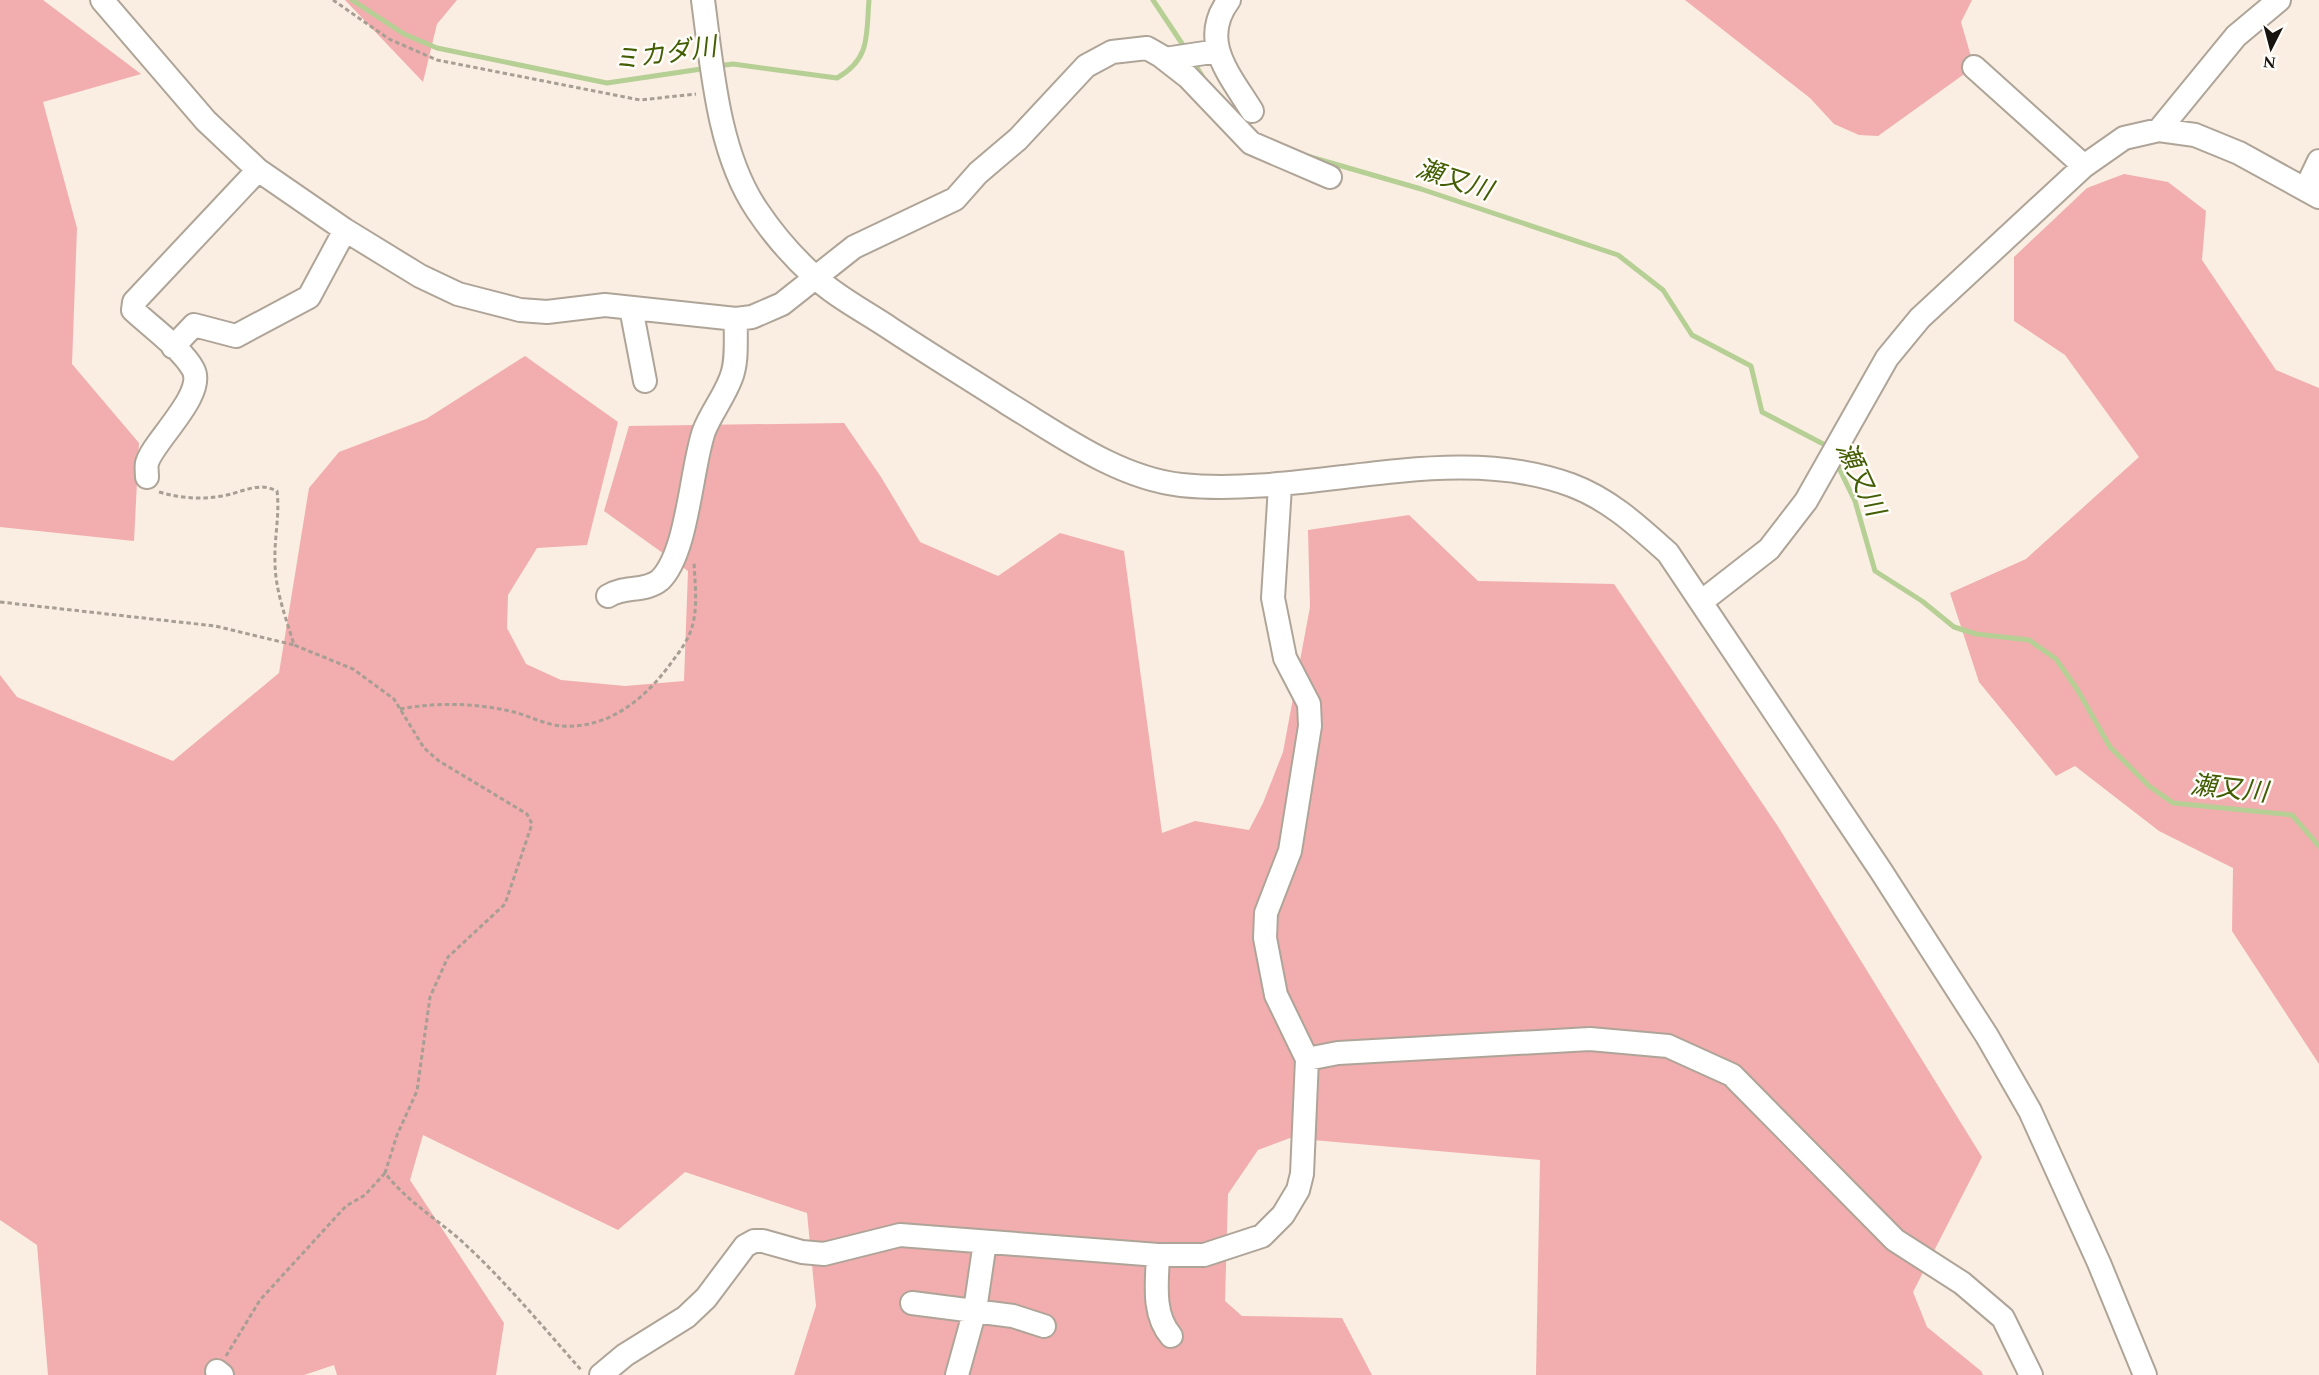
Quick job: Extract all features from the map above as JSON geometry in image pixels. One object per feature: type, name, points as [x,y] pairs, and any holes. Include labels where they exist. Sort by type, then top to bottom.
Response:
[{"type":"street","points":[[102,0],[206,121],[258,170],[345,230],[420,276],[458,294],[505,308],[547,312],[605,305],[736,319],[752,317],[782,304],[854,247],[955,199],[978,173],[1018,139],[1086,66],[1112,52],[1147,48],[1188,77],[1251,143],[1330,177]]},
{"type":"street","points":[[703,0],[716,91],[737,169],[755,208],[780,241],[816,278],[1063,437],[1118,467],[1178,484],[1229,488],[1280,486],[1425,470],[1484,467],[1550,478],[1574,486],[1626,515],[1668,553],[1881,871],[1987,1036],[2030,1111],[2145,1375]]},
{"type":"street","points":[[1229,0],[1215,26],[1218,51],[1223,64],[1252,111]]},
{"type":"street","points":[[2159,130],[2236,36],[2258,15],[2279,0]]},
{"type":"street","points":[[1165,59],[1218,51]]},
{"type":"street","points":[[1974,67],[2084,166]]},
{"type":"street","points":[[1701,602],[1769,549],[1806,501],[1887,358],[1920,318],[2084,166],[2124,138],[2159,130],[2195,135],[2239,153],[2312,193],[2319,161]]},
{"type":"street","points":[[147,477],[147,463],[177,420],[195,383],[194,370],[133,310],[134,302],[258,170]]},
{"type":"street","points":[[173,347],[194,325],[236,336],[309,297],[345,230]]},
{"type":"street","points":[[631,308],[645,381]]},
{"type":"street","points":[[608,596],[618,590],[659,581],[670,562],[689,500],[704,432],[731,379],[736,319]]},
{"type":"street","points":[[601,1375],[625,1354],[686,1317],[706,1298],[745,1246],[754,1241],[824,1254],[900,1235],[1158,1255],[1204,1255],[1222,1252],[1262,1236],[1274,1227],[1298,1190],[1302,1174],[1307,1059],[1276,995],[1265,938],[1266,913],[1290,851],[1310,726],[1308,704],[1285,658],[1274,598],[1280,486]]},
{"type":"street","points":[[1307,1059],[1338,1053],[1590,1039],[1668,1046],[1732,1075],[1894,1240],[1962,1283],[2003,1318],[2031,1375]]},
{"type":"street","points":[[957,1375],[975,1310],[985,1242]]},
{"type":"street","points":[[1158,1255],[1158,1313],[1163,1327],[1171,1336]]},
{"type":"street","points":[[912,1303],[1013,1316],[1044,1326]]},
{"type":"path","points":[[333,0],[389,39],[437,60],[640,100],[716,91]]},
{"type":"path","points":[[147,477],[158,491],[176,497],[219,497],[257,486],[268,487],[277,492],[279,511],[275,562],[279,596],[294,645]]},
{"type":"path","points":[[400,710],[429,704],[464,705],[511,712],[560,726],[578,726],[587,725],[631,706],[658,682],[692,628],[696,598],[694,555]]},
{"type":"path","points":[[0,602],[214,626],[294,645],[353,669],[394,699],[424,748],[526,814],[532,824],[506,904],[448,957],[430,997],[417,1091],[397,1135],[385,1173],[365,1195],[346,1206],[260,1300],[220,1373]]},
{"type":"path","points":[[385,1173],[403,1195],[457,1238],[491,1271],[585,1375]]},
{"type":"shaded area","points":[[0,0],[43,0],[141,74],[43,102],[77,228],[72,364],[139,443],[134,541],[0,527]]},
{"type":"shaded area","points":[[345,0],[457,0],[437,24],[423,82]]},
{"type":"shaded area","points":[[1685,0],[1972,0],[1961,22],[1974,67],[1878,136],[1859,135],[1834,124],[1810,98]]},
{"type":"shaded area","points":[[2124,174],[2168,182],[2206,211],[2202,260],[2276,370],[2319,388],[2319,1064],[2232,931],[2233,868],[2159,831],[2075,766],[2056,776],[1979,682],[1950,593],[2026,559],[2139,457],[2065,355],[2014,321],[2014,257],[2087,188]]},
{"type":"shaded area","points":[[525,356],[618,422],[587,545],[537,548],[508,595],[507,628],[526,664],[561,680],[625,686],[684,681],[688,571],[604,511],[629,426],[844,423],[881,477],[920,542],[998,576],[1060,533],[1124,551],[1162,833],[1195,821],[1249,830],[1263,803],[1283,752],[1310,607],[1308,530],[1409,515],[1478,581],[1614,584],[1777,825],[1982,1157],[1913,1292],[1927,1327],[1983,1375],[1536,1375],[1540,1160],[1290,1138],[1258,1150],[1228,1194],[1225,1301],[1242,1316],[1342,1318],[1372,1375],[794,1375],[816,1306],[807,1213],[685,1172],[618,1230],[423,1135],[410,1180],[504,1323],[496,1375],[337,1375],[334,1365],[304,1375],[48,1375],[37,1245],[0,1220],[0,675],[17,697],[173,761],[279,673],[309,488],[339,452],[426,419]]},
{"type":"waterway","name":"ミカダ川","points":[[352,0],[404,34],[437,48],[607,83],[708,68]]},
{"type":"waterway","name":"ミカダ川","points":[[717,66],[733,64],[837,78],[856,63],[865,45],[869,0]]},
{"type":"waterway","name":"瀬又川","points":[[1153,0],[1187,51]]},
{"type":"waterway","name":"瀬又川","points":[[1193,61],[1204,79]]},
{"type":"waterway","name":"瀬又川","points":[[1307,156],[1421,189],[1618,255],[1663,290],[1692,335],[1751,366],[1762,412],[1829,447]]},
{"type":"waterway","name":"瀬又川","points":[[1835,460],[1855,501],[1875,571],[1922,601],[1954,627],[1976,634],[2029,640],[2056,659],[2077,689],[2110,747],[2149,786],[2173,803],[2292,815],[2319,846]]}]
